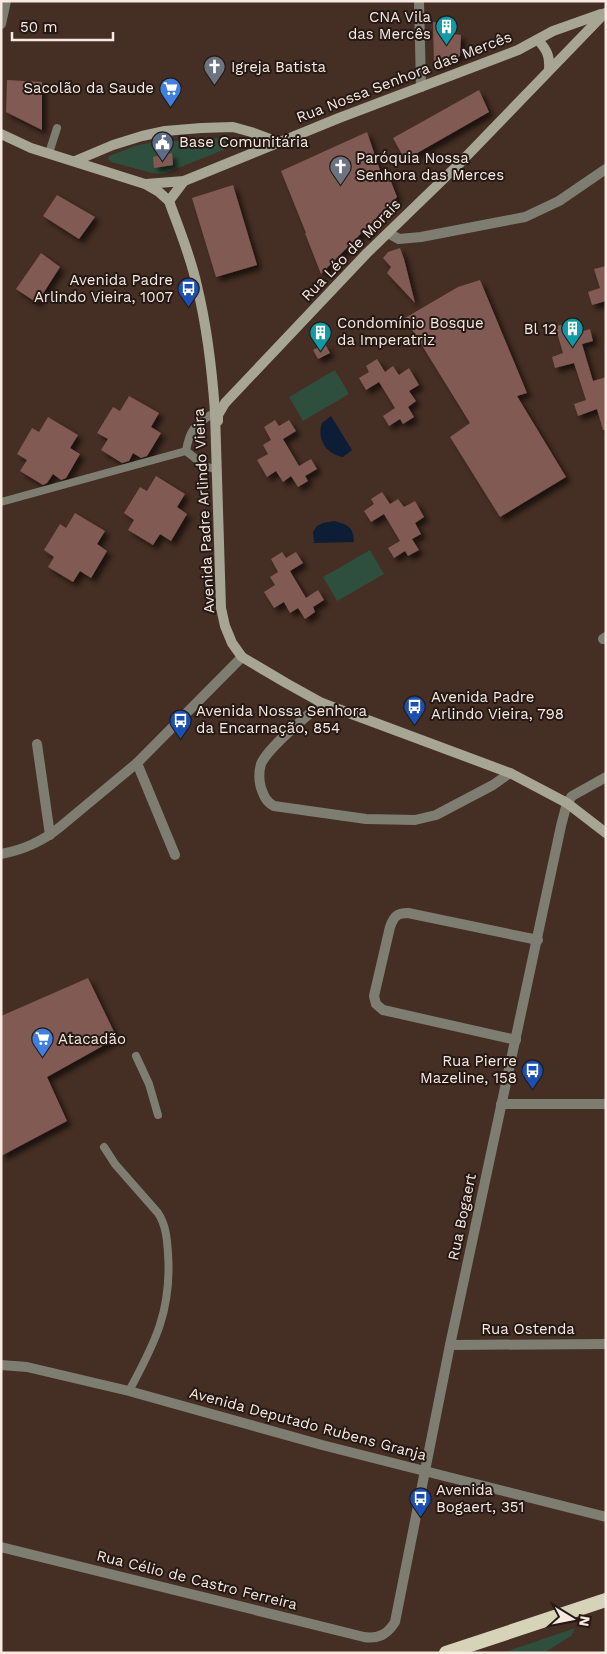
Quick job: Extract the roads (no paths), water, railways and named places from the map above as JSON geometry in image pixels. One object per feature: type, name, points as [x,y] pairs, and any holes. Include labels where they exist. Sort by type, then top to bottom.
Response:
[{"type":"highway","points":[[446,1653],[606,1600]]},
{"type":"main road","name":"Rua Nossa Senhora das Mercês","points":[[145,184],[184,181],[278,142],[518,50],[553,31],[605,13]]},
{"type":"main road","name":"Rua Léo de Morais","points":[[216,434],[218,415],[225,403],[388,233],[605,13]]},
{"type":"main road","points":[[538,40],[550,58],[549,70]]},
{"type":"main road","points":[[75,162],[112,144],[165,131],[233,128],[251,132],[278,142]]},
{"type":"main road","points":[[1,134],[31,148],[145,184],[159,192],[169,201],[184,181]]},
{"type":"main road","name":"Avenida Padre Arlindo Vieira","points":[[169,201],[197,284],[207,334],[215,412],[221,608],[225,626],[232,643],[242,657],[322,703],[510,772],[567,803],[606,833]]},
{"type":"main road","points":[[213,380],[218,395],[225,403]]},
{"type":"street","points":[[1,24],[6,1]]},
{"type":"street","points":[[419,1],[421,87]]},
{"type":"street","points":[[388,233],[399,239],[456,231],[525,217],[559,201],[606,169]]},
{"type":"street","points":[[1,854],[27,847],[50,835],[137,763],[242,657]]},
{"type":"street","points":[[322,703],[268,752],[261,765],[259,782],[264,797],[274,806],[366,819],[415,820],[436,815],[493,785],[510,772]]},
{"type":"street","points":[[37,744],[50,835]]},
{"type":"street","points":[[137,763],[175,855]]},
{"type":"street","points":[[567,803],[572,796],[606,777]]},
{"type":"street","name":"Rua Bogaert","points":[[385,1634],[395,1622],[450,1345],[567,803]]},
{"type":"street","points":[[516,1040],[383,1010],[376,1004],[374,996],[390,926],[393,918],[400,913],[408,913],[538,940]]},
{"type":"street","points":[[501,1104],[606,1104]]},
{"type":"street","name":"Rua Ostenda","points":[[450,1345],[606,1344]]},
{"type":"street","name":"Avenida Deputado Rubens Granja","points":[[1,1365],[27,1366],[129,1391],[322,1445],[606,1518]]},
{"type":"street","name":"Rua Célio de Castro Ferreira","points":[[1,1547],[364,1637],[372,1638],[385,1634]]},
{"type":"lane","points":[[49,153],[57,128]]},
{"type":"lane","points":[[186,450],[189,435],[194,428],[215,412]]},
{"type":"lane","points":[[186,450],[205,466],[217,470]]},
{"type":"lane","points":[[1,502],[186,450]]},
{"type":"lane","points":[[136,1056],[149,1084],[158,1115]]},
{"type":"lane","points":[[104,1147],[115,1164],[158,1213],[167,1236],[169,1287],[165,1311],[155,1341],[129,1391]]},
{"type":"water","points":[[331,416],[352,450],[343,457],[337,456],[328,450],[322,440],[322,423]]},
{"type":"water","points":[[334,521],[349,527],[353,533],[354,542],[314,543],[313,532],[317,526]]},
{"type":"place","name":"CNA Vila das Mercês","points":[[447,45]]},
{"type":"place","name":"Igreja Batista","points":[[215,86]]},
{"type":"place","name":"Sacolão da Saude","points":[[170,107]]},
{"type":"place","name":"Base Comunitária","points":[[163,161]]},
{"type":"place","name":"Paróquia Nossa Senhora das Merces","points":[[340,186]]},
{"type":"place","name":"Avenida Padre Arlindo Vieira, 1007","points":[[189,308]]},
{"type":"place","name":"Bl 12","points":[[573,348]]},
{"type":"place","name":"Condomínio Bosque da Imperatriz","points":[[321,351]]},
{"type":"place","name":"Avenida Padre Arlindo Vieira, 798","points":[[415,725]]},
{"type":"place","name":"Avenida Nossa Senhora da Encarnação, 854","points":[[180,739]]},
{"type":"place","name":"Atacadão","points":[[42,1058]]},
{"type":"place","name":"Rua Pierre Mazeline, 158","points":[[533,1089]]},
{"type":"place","name":"Avenida Bogaert, 351","points":[[420,1518]]}]
